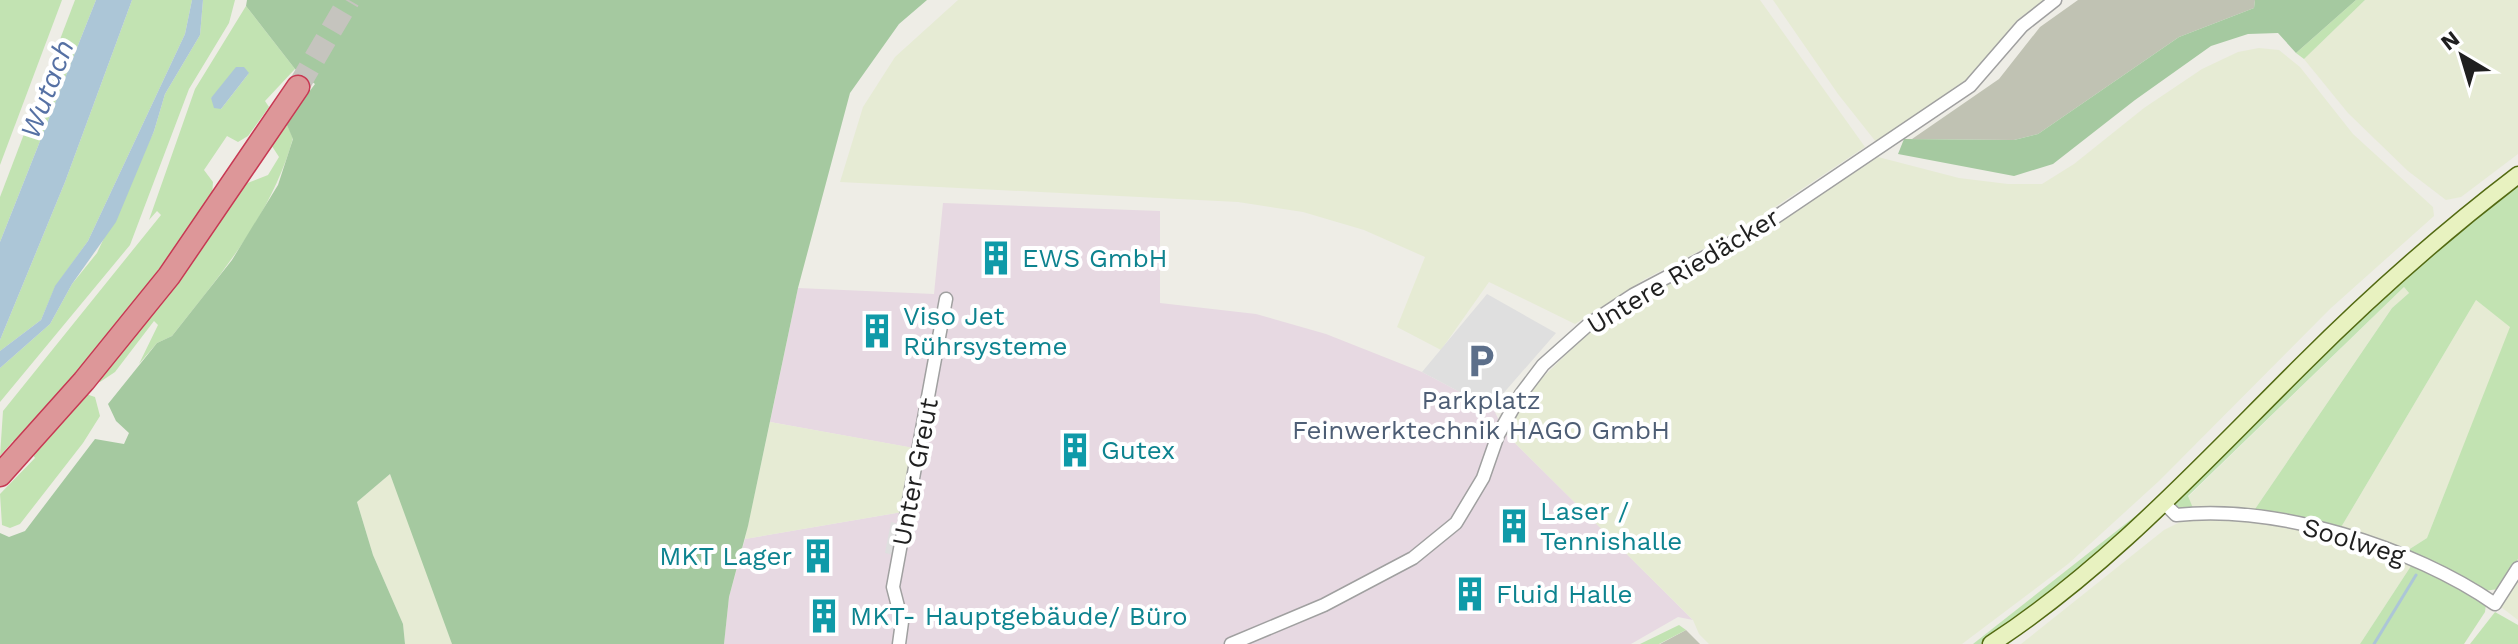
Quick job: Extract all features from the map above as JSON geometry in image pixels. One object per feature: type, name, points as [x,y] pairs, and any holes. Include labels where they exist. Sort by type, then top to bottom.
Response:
[{"type":"highway","points":[[0,475],[169,276],[298,87]]},
{"type":"main road","points":[[1991,644],[2101,560],[2164,503],[2368,301],[2518,175]]},
{"type":"street","name":"Untere Riedäcker","points":[[1231,644],[1324,605],[1413,558],[1456,523],[1483,478],[1498,435],[1521,394],[1543,365],[1578,334],[1633,295],[1758,229],[1970,86],[2022,26],[2055,0]]},
{"type":"street","name":"Unter Greut","points":[[899,644],[902,622],[893,587],[946,299]]},
{"type":"street","name":"Soolweg","points":[[2164,503],[2176,515],[2234,513],[2315,527],[2435,567],[2495,604],[2518,568]]},
{"type":"shaded area","points":[[958,0],[1760,0],[1865,147],[1742,229],[1645,279],[1575,324],[1489,282],[1441,350],[1397,327],[1425,257],[1364,230],[1303,212],[1238,202],[840,182],[863,107],[895,57]]},
{"type":"shaded area","points":[[1773,0],[2045,0],[2018,19],[1968,80],[1876,142],[1838,94]]},
{"type":"shaded area","points":[[2078,0],[2255,0],[2254,8],[2179,37],[2038,134],[2014,140],[1912,139],[1999,79],[2040,27]]},
{"type":"shaded area","points":[[2365,0],[2518,0],[2518,154],[2461,197],[2446,200],[2408,171],[2348,113],[2304,59]]},
{"type":"shaded area","points":[[2259,48],[2279,50],[2300,67],[2353,134],[2433,207],[2434,216],[2331,308],[2159,481],[2068,564],[1962,644],[1709,644],[1699,634],[1693,620],[1505,433],[1532,388],[1593,328],[1677,277],[1722,256],[1878,157],[1959,178],[2008,184],[2042,184],[2074,164],[2144,108],[2202,69],[2238,52]]},
{"type":"shaded area","points":[[943,203],[1160,211],[1160,303],[1256,314],[1326,334],[1422,372],[1494,410],[1505,433],[1693,620],[1678,617],[1631,644],[724,644],[729,597],[745,539],[902,512],[913,448],[770,422],[798,288],[934,294]]},
{"type":"shaded area","points":[[2404,287],[2409,293],[2392,308],[2253,512],[2193,508],[2188,497]]},
{"type":"shaded area","name":"Parkplatz Feinwerktechnik HAGO GmbH","points":[[1487,294],[1556,333],[1494,404],[1494,410],[1422,372]]},
{"type":"shaded area","points":[[2476,300],[2511,327],[2427,538],[2405,552],[2340,529]]},
{"type":"shaded area","points":[[770,422],[914,448],[902,512],[745,539]]},
{"type":"shaded area","points":[[390,474],[452,644],[405,644],[403,624],[373,555],[357,502]]},
{"type":"shaded area","points":[[2188,518],[2240,519],[2309,530],[2411,566],[2360,644],[2021,644],[2164,530]]},
{"type":"shaded area","points":[[891,522],[900,524],[894,555],[885,553]]},
{"type":"shaded area","points":[[2518,575],[2518,620],[2501,607]]},
{"type":"shaded area","points":[[1686,630],[1700,644],[1660,644]]},
{"type":"green space","points":[[0,0],[62,0],[0,165]]},
{"type":"green space","points":[[75,0],[96,0],[0,242],[0,197]]},
{"type":"green space","points":[[132,0],[192,0],[185,34],[88,241],[55,287],[41,320],[0,351],[0,340],[65,182]]},
{"type":"green space","points":[[203,0],[235,0],[229,23],[189,89],[130,245],[0,402],[0,368],[50,324],[72,284],[97,253],[154,131],[165,94],[200,35]]},
{"type":"green space","points":[[247,0],[927,0],[899,24],[850,93],[798,288],[748,526],[729,597],[724,644],[452,644],[390,474],[357,502],[373,555],[403,624],[405,644],[0,644],[0,533],[9,537],[25,531],[95,439],[124,444],[129,433],[116,421],[108,404],[157,343],[172,336],[232,260],[278,185],[293,139],[286,123],[315,84],[295,69],[246,6]]},
{"type":"green space","points":[[2255,0],[2356,0],[2296,53],[2278,33],[2248,34],[2211,46],[2053,164],[2014,176],[1898,154],[1904,139],[2014,140],[2038,134],[2179,37],[2254,8]]},
{"type":"green space","points":[[2356,0],[2365,0],[2304,59],[2296,53]]},
{"type":"green space","points":[[246,6],[295,69],[265,101],[269,107],[248,136],[238,142],[227,136],[204,170],[213,182],[212,196],[93,353],[16,443],[13,441],[0,456],[3,411],[161,215],[157,211],[149,220],[195,89]],"holes":[[[249,73],[221,109],[211,98]]]},
{"type":"green space","points":[[286,123],[293,138],[284,166],[258,218],[226,267],[172,336],[157,343],[139,364],[158,325],[154,321],[115,372],[100,382],[96,379],[237,187],[268,175],[279,157],[270,143]]},
{"type":"green space","points":[[2518,183],[2518,559],[2499,589],[2483,591],[2448,569],[2405,552],[2427,538],[2510,327],[2476,300],[2340,529],[2253,512],[2392,308],[2409,293],[2404,287],[2188,496],[2193,508],[2180,511],[2174,503],[2299,379],[2384,298]]},
{"type":"green space","points":[[86,394],[95,397],[100,416],[83,443],[20,524],[10,528],[2,525],[0,494],[35,458],[33,455]]},
{"type":"green space","points":[[2152,503],[2090,560],[2047,594],[1981,644],[1973,644]]},
{"type":"green space","points":[[2411,566],[2433,573],[2486,604],[2485,612],[2464,644],[2360,644]]},
{"type":"green space","points":[[2495,612],[2518,625],[2518,644],[2470,644]]},
{"type":"green space","points":[[1679,625],[1686,630],[1659,644],[1640,644]]},
{"type":"water","points":[[96,0],[132,0],[65,182],[0,340],[0,242]]},
{"type":"water","points":[[192,0],[203,0],[200,35],[165,94],[154,131],[116,222],[72,284],[50,324],[0,368],[0,351],[41,320],[55,286],[88,241],[185,34]]},
{"type":"water","points":[[236,67],[244,67],[249,73],[221,109],[214,108],[211,98]]},
{"type":"waterway","points":[[2374,644],[2416,575]]},
{"type":"tunnel","points":[[298,87],[349,0]]},
{"type":"place","name":"EWS GmbH","points":[[996,258]]},
{"type":"place","name":"Viso Jet Rührsysteme","points":[[877,331]]},
{"type":"place","name":"Parkplatz Feinwerktechnik HAGO GmbH","points":[[1481,361]]},
{"type":"place","name":"Gutex","points":[[1075,450]]},
{"type":"place","name":"Laser / Tennishalle","points":[[1514,526]]},
{"type":"place","name":"MKT Lager","points":[[818,556]]},
{"type":"place","name":"Fluid Halle","points":[[1470,594]]},
{"type":"place","name":"MKT- Hauptgebäude/ Büro","points":[[824,616]]},
{"type":"water label","name":"Wutach","points":[[47,89]]}]
